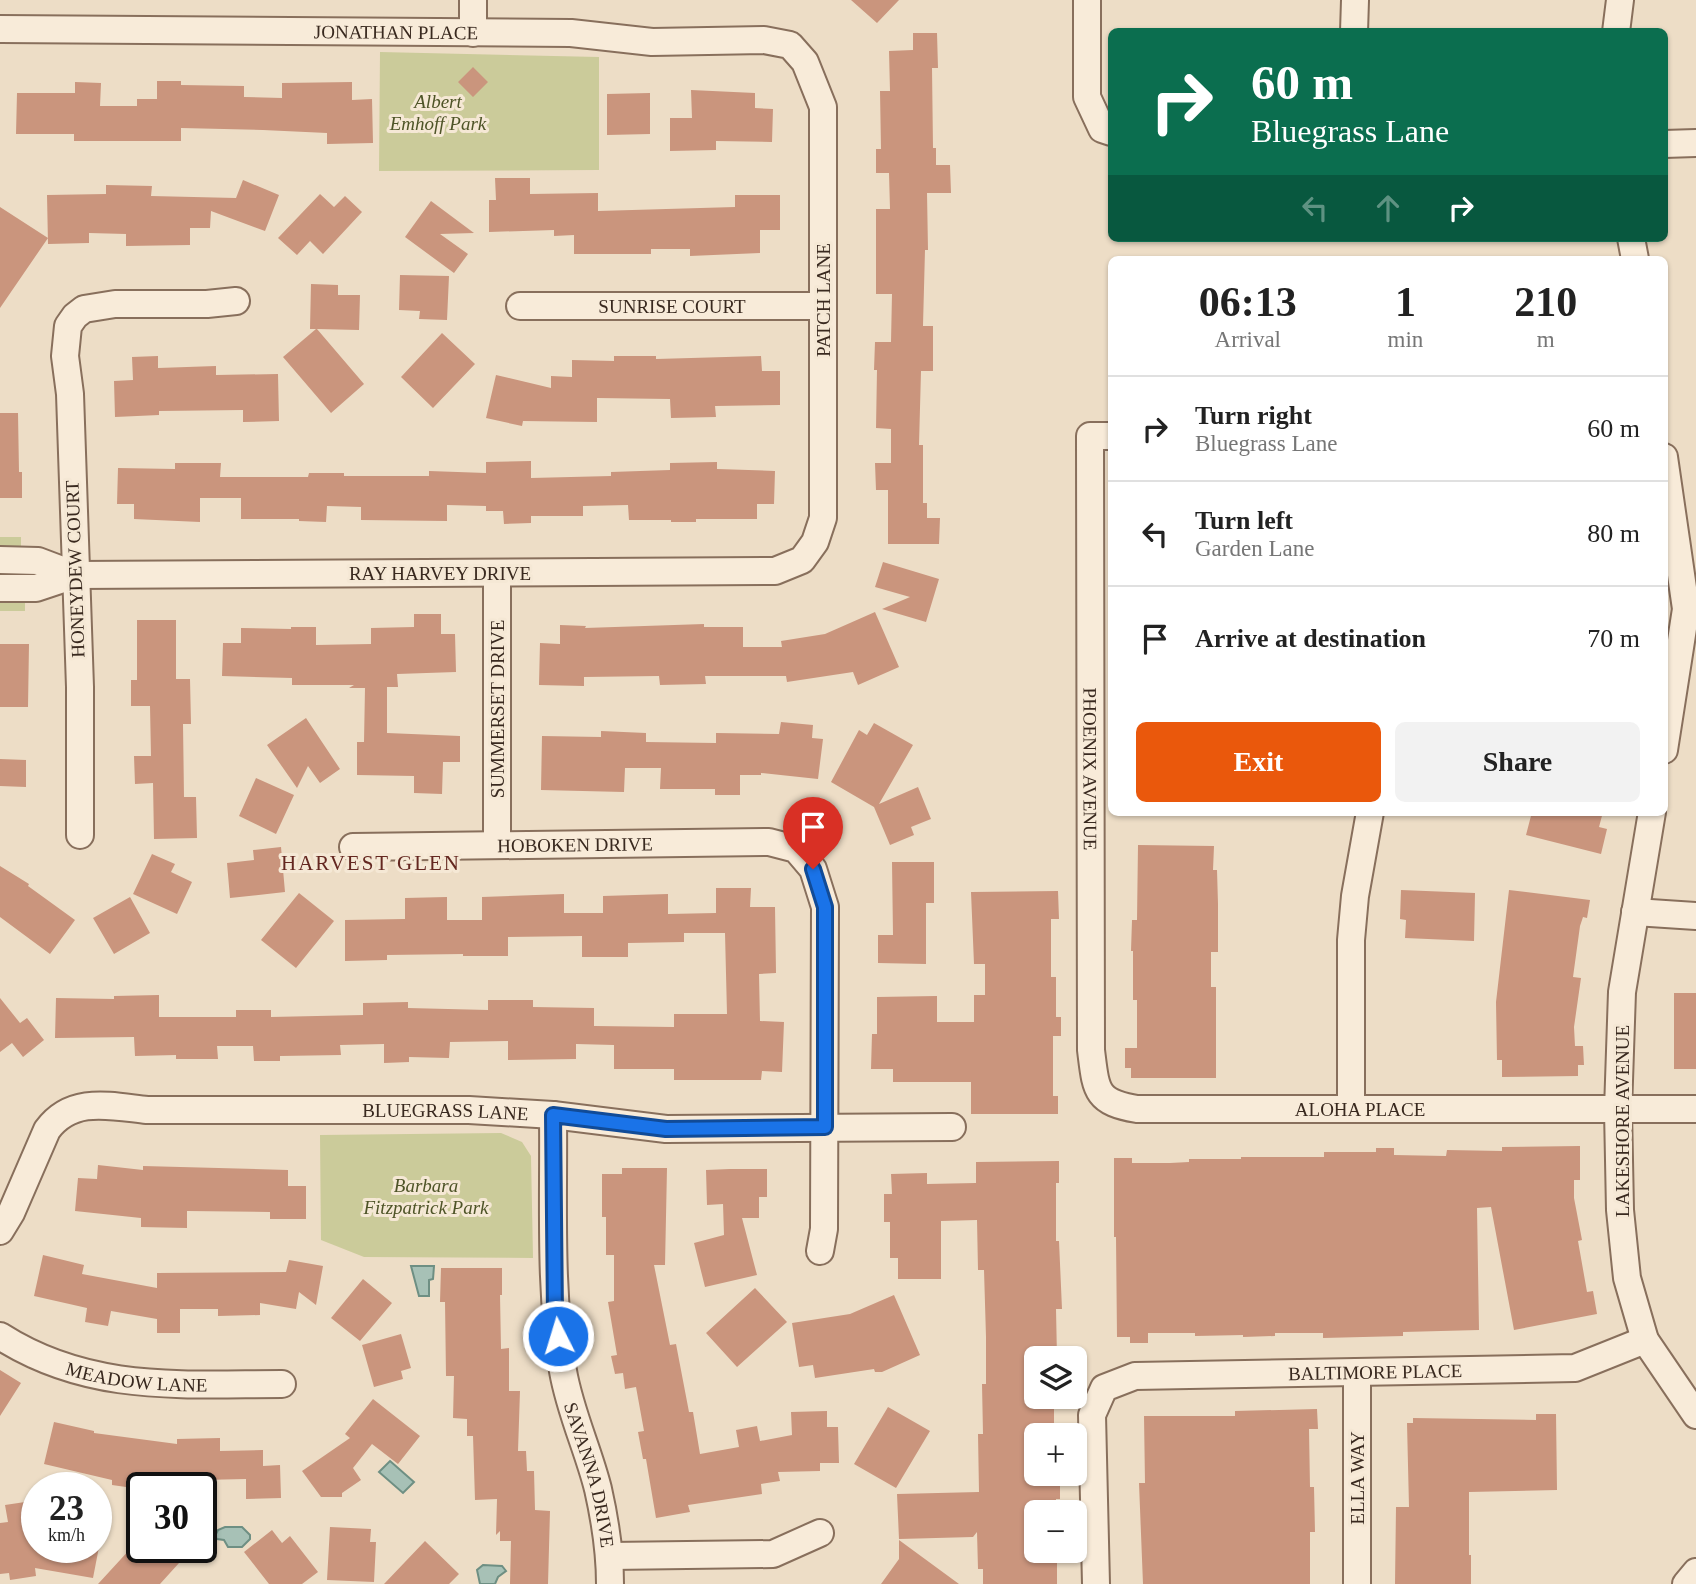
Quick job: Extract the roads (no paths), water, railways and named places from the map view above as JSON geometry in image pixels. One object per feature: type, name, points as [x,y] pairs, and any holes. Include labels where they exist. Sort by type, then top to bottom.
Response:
[{"type":"street","points":[[473,0],[473,33]]},
{"type":"street","points":[[1087,0],[1087,97],[1107,131]]},
{"type":"street","points":[[1354,28],[1355,0]]},
{"type":"street","points":[[1616,28],[1620,0]]},
{"type":"street","name":"JONATHAN PLACE","points":[[0,29],[571,33],[652,41],[764,40],[790,45]]},
{"type":"street","name":"PATCH LANE","points":[[790,45],[804,62],[823,107],[822,518],[815,542],[802,560]]},
{"type":"street","points":[[1668,144],[1696,143]]},
{"type":"street","name":"HONEYDEW COURT","points":[[80,835],[80,687],[70,394],[65,356],[68,326],[82,310],[116,304],[207,304],[236,301]]},
{"type":"street","name":"SUNRISE COURT","points":[[520,306],[823,306]]},
{"type":"street","name":"PHOENIX AVENUE","points":[[1101,436],[1091,1050],[1095,1083],[1104,1099]]},
{"type":"street","points":[[1668,480],[1691,609],[1668,729]]},
{"type":"street","name":"RAY HARVEY DRIVE","points":[[0,560],[38,561],[75,575]]},
{"type":"street","name":"RAY HARVEY DRIVE","points":[[0,588],[36,588],[75,575],[775,570],[802,560]]},
{"type":"street","name":"SUMMERSET DRIVE","points":[[497,573],[497,845]]},
{"type":"street","points":[[1351,1108],[1352,929],[1369,816]]},
{"type":"street","name":"LAKESHORE AVENUE","points":[[1651,816],[1622,992],[1618,1110],[1620,1210],[1626,1264],[1644,1340],[1696,1415]]},
{"type":"street","name":"HOBOKEN DRIVE","points":[[353,847],[769,842],[796,849],[813,869],[825,907],[825,1127]]},
{"type":"street","points":[[1635,912],[1696,916]]},
{"type":"street","name":"ALOHA PLACE","points":[[1104,1099],[1120,1106],[1138,1109],[1696,1109]]},
{"type":"street","name":"BLUEGRASS LANE","points":[[0,1231],[11,1213],[47,1130],[55,1120],[78,1107],[110,1106],[147,1110],[469,1110],[553,1115],[666,1129],[952,1127]]},
{"type":"street","name":"SAVANNA DRIVE","points":[[553,1115],[555,1316],[563,1374],[597,1488],[610,1556],[610,1584]]},
{"type":"street","points":[[820,1251],[824,1229],[825,1127]]},
{"type":"street","name":"MEADOW LANE","points":[[0,1336],[26,1353],[70,1370],[109,1380],[172,1384],[282,1384]]},
{"type":"street","name":"BALTIMORE PLACE","points":[[1096,1584],[1092,1415],[1104,1388],[1135,1376],[1576,1368],[1644,1340]]},
{"type":"street","name":"ELLA WAY","points":[[1357,1372],[1357,1584]]},
{"type":"street","points":[[610,1556],[773,1554],[820,1533]]},
{"type":"street","points":[[1686,1584],[1696,1572]]},
{"type":"district","name":"HARVEST GLEN","points":[[371,863]]},
{"type":"park label","name":"Albert Emhoff Park","points":[[438,112]]},
{"type":"park label","name":"Barbara Fitzpatrick Park","points":[[426,1196]]}]
